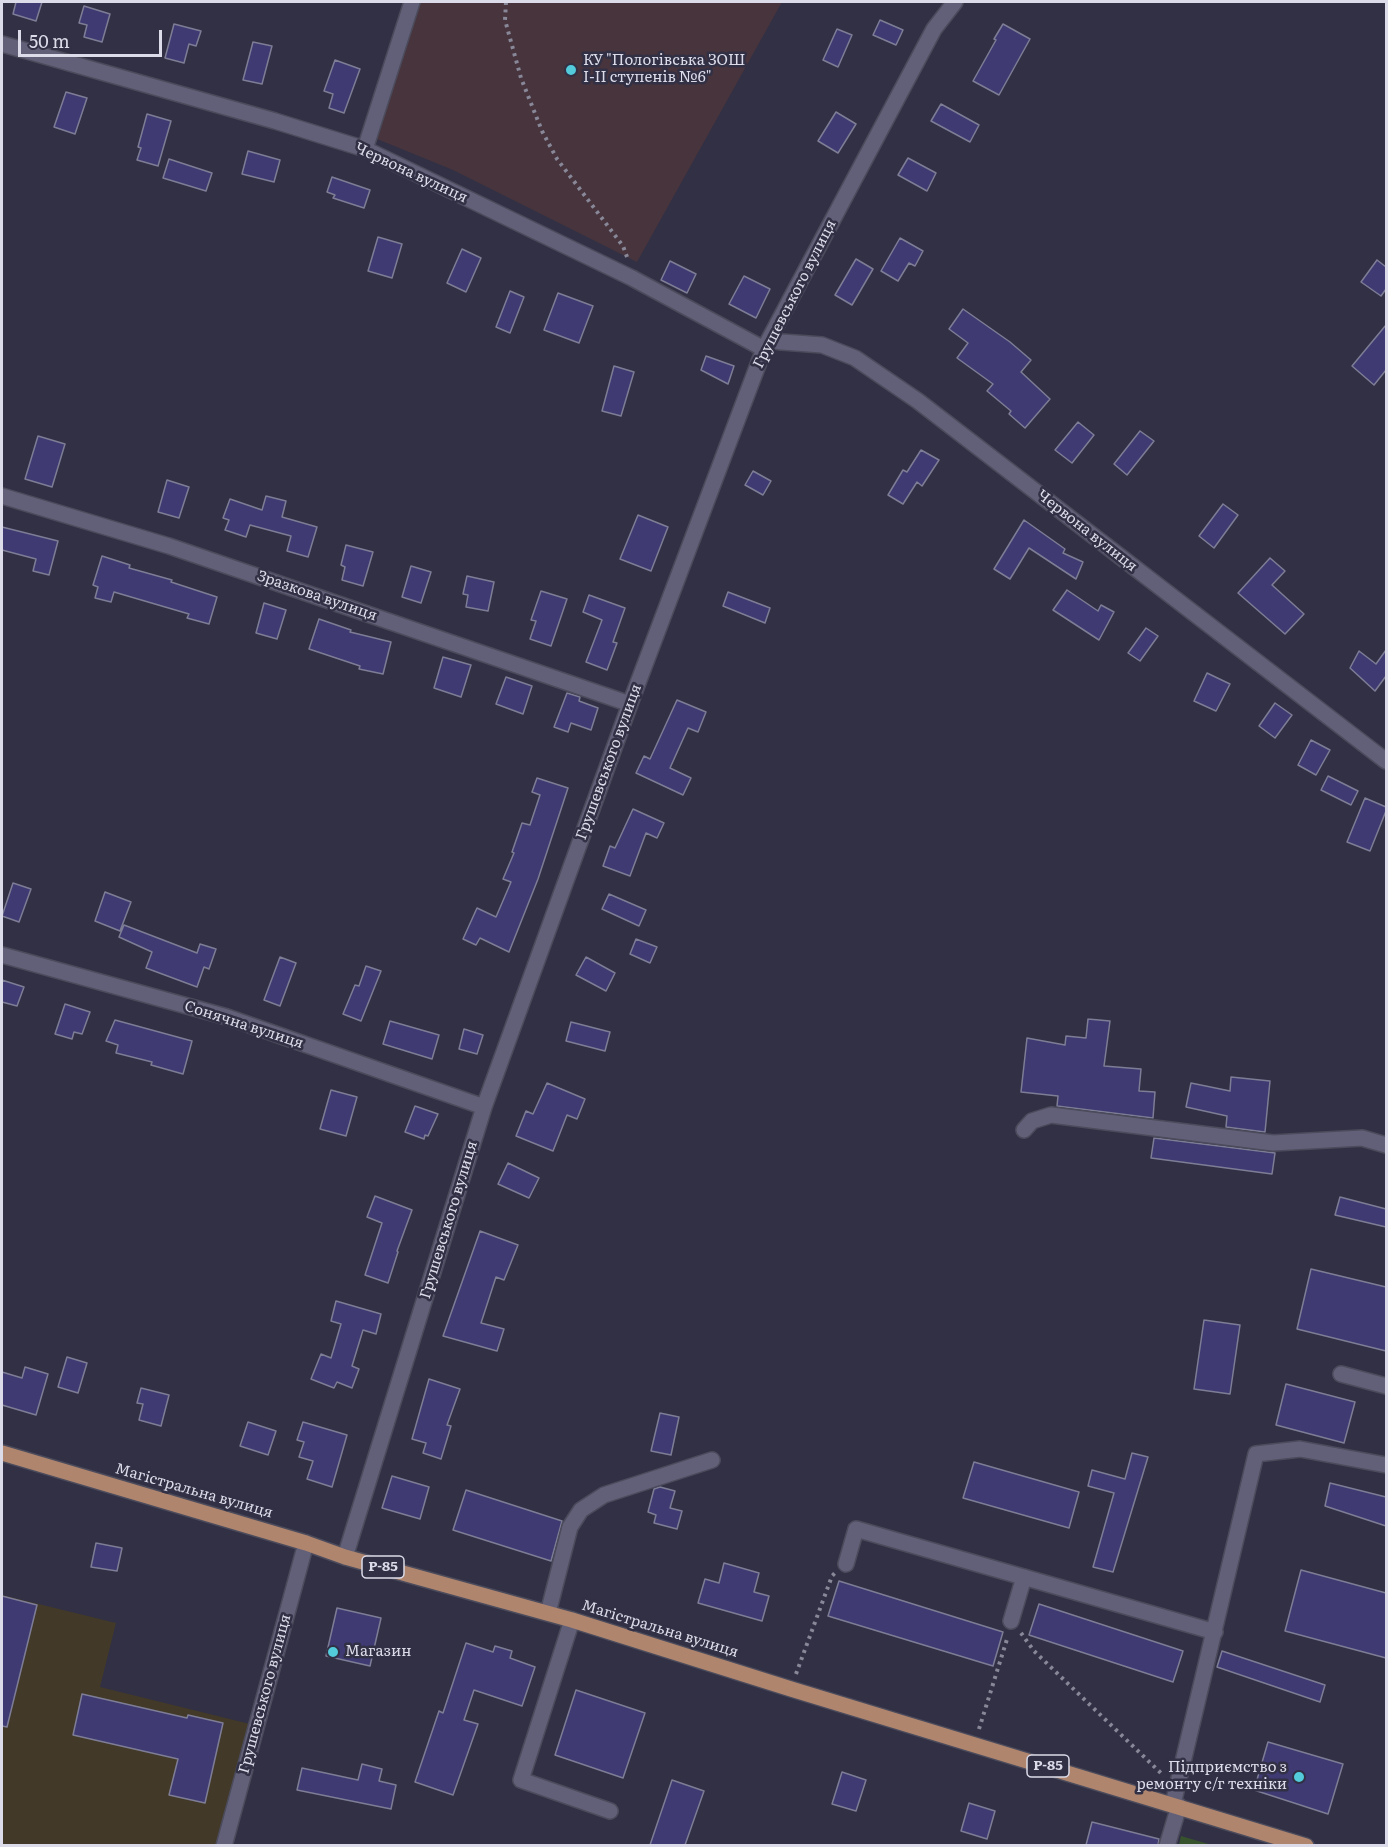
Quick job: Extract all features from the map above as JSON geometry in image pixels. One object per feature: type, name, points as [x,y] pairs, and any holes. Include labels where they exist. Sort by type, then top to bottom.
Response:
[{"type":"main road","name":"Магістральна вулиця","points":[[2,1453],[306,1543],[345,1557],[572,1620],[1306,1845]]},
{"type":"street","points":[[365,149],[412,2]]},
{"type":"street","name":"Грушевського вулиця","points":[[345,1557],[484,1107],[630,704],[767,344],[949,3]]},
{"type":"street","name":"Червона вулиця","points":[[2,44],[365,149],[767,344],[782,342],[822,345],[855,358],[918,401],[1386,761]]},
{"type":"street","name":"Зразкова вулиця","points":[[2,496],[169,546],[630,704]]},
{"type":"street","name":"Сонячна вулиця","points":[[2,955],[227,1017],[484,1107]]},
{"type":"street","points":[[1024,1130],[1032,1121],[1051,1115],[1273,1143],[1362,1138],[1386,1145]]},
{"type":"street","points":[[1341,1374],[1386,1386]]},
{"type":"street","points":[[1167,1845],[1256,1454],[1300,1449],[1386,1465]]},
{"type":"street","points":[[548,1613],[570,1527],[581,1510],[604,1494],[712,1460]]},
{"type":"street","points":[[846,1564],[856,1529],[1215,1632]]},
{"type":"street","name":"Грушевського вулиця","points":[[224,1845],[306,1543]]},
{"type":"street","points":[[1011,1621],[1024,1577]]},
{"type":"street","points":[[572,1620],[521,1780],[610,1811]]},
{"type":"path","points":[[506,2],[505,20],[521,78],[542,131],[557,159],[623,246],[632,278]]},
{"type":"path","points":[[791,1689],[832,1575],[846,1564]]},
{"type":"path","points":[[974,1744],[1005,1649],[1011,1621]]},
{"type":"path","points":[[1011,1621],[1034,1651],[1166,1778]]},
{"type":"shaded area","name":"КУ \"Пологівська ЗОШ І-ІІ ступенів №6\"","points":[[420,2],[782,2],[637,262],[453,170],[377,139]]},
{"type":"shaded area","points":[[2,1595],[116,1623],[100,1687],[250,1724],[216,1845],[2,1846]]},
{"type":"green space","points":[[1181,1836],[1212,1845],[1179,1845]]},
{"type":"building","points":[[16,2],[42,2],[36,21],[13,14]]},
{"type":"building","points":[[84,6],[110,14],[102,42],[84,37],[87,25],[79,23]]},
{"type":"building","points":[[880,20],[903,30],[896,45],[873,35]]},
{"type":"building","points":[[174,24],[201,31],[196,46],[189,44],[184,63],[165,58]]},
{"type":"building","points":[[1003,24],[1030,39],[999,95],[973,81]]},
{"type":"building","points":[[837,29],[852,35],[838,67],[823,60]]},
{"type":"building","points":[[253,42],[272,46],[262,84],[243,80]]},
{"type":"building","points":[[335,60],[360,69],[344,113],[329,108],[333,94],[324,91]]},
{"type":"building","points":[[66,92],[87,98],[75,134],[54,127]]},
{"type":"building","points":[[941,104],[979,125],[970,142],[931,121]]},
{"type":"building","points":[[836,112],[856,124],[838,153],[818,141]]},
{"type":"building","points":[[147,114],[171,121],[158,166],[137,160]]},
{"type":"building","points":[[248,151],[280,160],[274,182],[242,174]]},
{"type":"building","points":[[908,158],[936,173],[927,191],[898,175]]},
{"type":"building","points":[[169,159],[212,173],[206,191],[163,178]]},
{"type":"building","points":[[332,177],[370,190],[364,208],[333,198],[335,195],[327,192]]},
{"type":"building","points":[[378,237],[402,244],[392,278],[368,271]]},
{"type":"building","points":[[900,238],[923,251],[915,266],[909,263],[898,281],[881,271]]},
{"type":"building","points":[[462,249],[481,258],[466,292],[447,283]]},
{"type":"building","points":[[856,259],[873,269],[852,305],[835,295]]},
{"type":"building","points":[[1377,260],[1386,267],[1386,289],[1381,296],[1361,282]]},
{"type":"building","points":[[670,261],[696,274],[687,293],[661,280]]},
{"type":"building","points":[[744,276],[770,289],[756,318],[729,304]]},
{"type":"building","points":[[510,291],[524,297],[510,333],[496,327]]},
{"type":"building","points":[[558,293],[593,306],[579,343],[544,330]]},
{"type":"building","points":[[963,309],[1031,360],[1021,372],[1050,399],[1025,428],[1009,414],[1011,411],[987,391],[993,384],[957,358],[968,343],[949,329]]},
{"type":"building","points":[[1386,325],[1386,370],[1374,385],[1352,366]]},
{"type":"building","points":[[706,356],[734,366],[728,384],[701,370]]},
{"type":"building","points":[[614,366],[634,372],[621,416],[602,411]]},
{"type":"building","points":[[1078,422],[1094,435],[1072,463],[1055,450]]},
{"type":"building","points":[[1140,431],[1154,441],[1127,475],[1114,464]]},
{"type":"building","points":[[38,436],[65,444],[52,487],[25,479]]},
{"type":"building","points":[[921,450],[939,460],[922,486],[917,482],[903,504],[888,495],[903,470],[907,472]]},
{"type":"building","points":[[753,471],[771,481],[763,495],[745,485]]},
{"type":"building","points":[[167,480],[189,487],[179,518],[158,512]]},
{"type":"building","points":[[266,496],[286,501],[282,517],[317,527],[308,557],[287,551],[291,536],[250,525],[246,537],[225,530],[229,520],[223,518],[230,499],[262,510]]},
{"type":"building","points":[[1223,504],[1238,515],[1214,548],[1199,536]]},
{"type":"building","points":[[638,515],[668,527],[651,571],[620,559]]},
{"type":"building","points":[[1024,520],[1065,549],[1063,553],[1083,562],[1076,579],[1029,548],[1010,579],[994,569]]},
{"type":"building","points":[[2,527],[58,541],[49,575],[33,571],[36,559],[2,550]]},
{"type":"building","points":[[346,545],[373,552],[363,586],[342,580],[345,567],[341,565]]},
{"type":"building","points":[[102,556],[130,565],[129,568],[172,580],[171,582],[217,597],[209,624],[187,618],[189,614],[114,592],[111,602],[95,598],[98,587],[93,585]]},
{"type":"building","points":[[1270,558],[1285,571],[1272,585],[1304,614],[1285,634],[1238,593]]},
{"type":"building","points":[[411,566],[431,572],[421,603],[402,597]]},
{"type":"building","points":[[467,576],[494,582],[488,611],[466,607],[468,595],[463,594]]},
{"type":"building","points":[[1067,590],[1098,611],[1101,605],[1114,612],[1099,640],[1053,610]]},
{"type":"building","points":[[541,591],[567,599],[551,646],[530,639],[536,621],[531,620]]},
{"type":"building","points":[[728,592],[770,608],[765,623],[723,606]]},
{"type":"building","points":[[589,595],[625,608],[613,642],[617,643],[607,670],[586,662],[602,620],[583,612]]},
{"type":"building","points":[[264,603],[286,610],[277,639],[256,633]]},
{"type":"building","points":[[319,619],[351,630],[350,632],[391,642],[383,674],[359,669],[360,666],[309,649]]},
{"type":"building","points":[[1146,628],[1158,636],[1140,661],[1128,653]]},
{"type":"building","points":[[1386,650],[1386,676],[1375,691],[1350,668],[1359,651],[1376,664]]},
{"type":"building","points":[[443,657],[471,665],[461,697],[434,688]]},
{"type":"building","points":[[1207,673],[1230,684],[1216,711],[1194,701]]},
{"type":"building","points":[[506,677],[532,686],[523,714],[496,704]]},
{"type":"building","points":[[567,693],[580,697],[579,701],[598,708],[591,730],[571,723],[568,732],[554,727]]},
{"type":"building","points":[[677,700],[706,712],[698,732],[688,728],[670,768],[691,778],[683,795],[636,773],[644,756],[650,759]]},
{"type":"building","points":[[1275,703],[1292,715],[1275,738],[1259,726]]},
{"type":"building","points":[[1311,740],[1330,750],[1316,775],[1298,765]]},
{"type":"building","points":[[1328,776],[1358,791],[1351,805],[1321,790]]},
{"type":"building","points":[[537,778],[568,788],[538,879],[509,952],[480,938],[476,945],[463,939],[477,908],[496,917],[511,882],[503,879],[514,853],[512,852],[522,823],[530,825],[540,795],[532,792]]},
{"type":"building","points":[[1365,798],[1386,807],[1370,851],[1347,842]]},
{"type":"building","points":[[633,809],[664,823],[657,838],[646,833],[630,876],[603,866],[610,846],[615,848]]},
{"type":"building","points":[[13,883],[31,889],[19,922],[2,916]]},
{"type":"building","points":[[105,892],[131,902],[120,931],[95,921]]},
{"type":"building","points":[[609,894],[646,910],[639,926],[602,909]]},
{"type":"building","points":[[124,925],[197,953],[200,944],[216,949],[209,969],[204,967],[197,987],[146,968],[152,952],[119,937]]},
{"type":"building","points":[[636,939],[657,947],[650,963],[630,954]]},
{"type":"building","points":[[280,957],[296,963],[280,1006],[264,1000]]},
{"type":"building","points":[[586,957],[615,973],[606,991],[576,975]]},
{"type":"building","points":[[366,966],[381,971],[361,1021],[343,1014],[355,985],[359,986]]},
{"type":"building","points":[[2,980],[24,987],[17,1006],[2,1002]]},
{"type":"building","points":[[65,1004],[90,1012],[82,1034],[74,1032],[72,1039],[55,1034]]},
{"type":"building","points":[[1088,1019],[1110,1021],[1104,1066],[1141,1069],[1139,1091],[1155,1092],[1153,1118],[1057,1106],[1058,1096],[1021,1092],[1027,1038],[1065,1045],[1066,1036],[1086,1038]]},
{"type":"building","points":[[115,1020],[192,1041],[183,1074],[151,1065],[152,1062],[116,1053],[118,1045],[106,1041]]},
{"type":"building","points":[[390,1021],[439,1035],[432,1059],[383,1044]]},
{"type":"building","points":[[571,1022],[610,1032],[605,1051],[566,1041]]},
{"type":"building","points":[[464,1029],[483,1035],[477,1054],[459,1049]]},
{"type":"building","points":[[1231,1077],[1270,1081],[1265,1132],[1226,1127],[1227,1116],[1186,1107],[1191,1083],[1230,1091]]},
{"type":"building","points":[[547,1083],[585,1099],[577,1119],[567,1115],[553,1151],[516,1136],[526,1111],[533,1114]]},
{"type":"building","points":[[331,1090],[357,1097],[346,1136],[320,1129]]},
{"type":"building","points":[[415,1106],[438,1114],[428,1136],[425,1135],[424,1139],[405,1132]]},
{"type":"building","points":[[1154,1138],[1275,1153],[1272,1174],[1151,1158]]},
{"type":"building","points":[[508,1163],[539,1178],[529,1198],[498,1184]]},
{"type":"building","points":[[375,1196],[412,1210],[388,1283],[365,1275],[382,1223],[367,1217]]},
{"type":"building","points":[[1340,1197],[1386,1209],[1386,1227],[1335,1215]]},
{"type":"building","points":[[480,1231],[518,1245],[504,1280],[496,1277],[481,1323],[504,1329],[497,1351],[443,1336]]},
{"type":"building","points":[[1311,1269],[1386,1287],[1386,1351],[1297,1329]]},
{"type":"building","points":[[336,1301],[381,1314],[376,1334],[363,1330],[352,1366],[359,1369],[352,1388],[337,1382],[334,1388],[311,1379],[321,1354],[331,1358],[341,1324],[331,1321]]},
{"type":"building","points":[[1204,1320],[1240,1325],[1230,1394],[1194,1389]]},
{"type":"building","points":[[67,1357],[87,1363],[78,1393],[58,1387]]},
{"type":"building","points":[[25,1367],[48,1374],[36,1415],[2,1405],[2,1372],[22,1378]]},
{"type":"building","points":[[429,1379],[460,1389],[447,1425],[451,1426],[441,1459],[423,1453],[426,1443],[412,1439]]},
{"type":"building","points":[[1286,1384],[1355,1402],[1344,1443],[1276,1425]]},
{"type":"building","points":[[141,1388],[169,1395],[161,1426],[139,1420],[143,1404],[137,1403]]},
{"type":"building","points":[[660,1413],[679,1417],[671,1455],[651,1451]]},
{"type":"building","points":[[248,1422],[276,1431],[268,1455],[240,1446]]},
{"type":"building","points":[[303,1422],[347,1435],[332,1487],[307,1479],[313,1461],[299,1457],[304,1442],[297,1440]]},
{"type":"building","points":[[1132,1453],[1148,1457],[1113,1572],[1093,1567],[1114,1493],[1088,1486],[1092,1470],[1125,1479]]},
{"type":"building","points":[[974,1462],[1079,1492],[1069,1528],[963,1498]]},
{"type":"building","points":[[392,1476],[429,1487],[420,1519],[382,1508]]},
{"type":"building","points":[[1330,1483],[1386,1497],[1386,1526],[1325,1506]]},
{"type":"building","points":[[660,1487],[675,1491],[670,1508],[682,1511],[677,1529],[654,1523],[656,1515],[648,1512],[654,1489]]},
{"type":"building","points":[[466,1490],[562,1521],[551,1561],[453,1530]]},
{"type":"building","points":[[96,1543],[122,1548],[117,1571],[91,1567]]},
{"type":"building","points":[[724,1563],[759,1573],[754,1592],[769,1596],[762,1621],[698,1603],[705,1579],[719,1583]]},
{"type":"building","points":[[1301,1570],[1386,1593],[1386,1658],[1285,1631]]},
{"type":"building","points":[[839,1581],[1003,1632],[993,1666],[828,1616]]},
{"type":"building","points":[[2,1596],[37,1605],[7,1727],[2,1726]]},
{"type":"building","points":[[1039,1604],[1183,1651],[1173,1682],[1029,1635]]},
{"type":"building","points":[[337,1608],[381,1618],[370,1666],[326,1656]]},
{"type":"building","points":[[466,1643],[493,1652],[495,1646],[512,1651],[510,1658],[535,1667],[522,1706],[474,1690],[464,1720],[478,1724],[453,1795],[415,1782],[439,1711],[443,1713]]},
{"type":"building","points":[[1222,1651],[1325,1685],[1320,1702],[1217,1667]]},
{"type":"building","points":[[576,1690],[645,1713],[623,1778],[555,1755]]},
{"type":"building","points":[[82,1694],[187,1718],[188,1715],[223,1723],[205,1803],[169,1795],[178,1759],[73,1735]]},
{"type":"building","name":"Підприємство з ремонту с/г техніки","points":[[1268,1742],[1343,1764],[1328,1814],[1254,1790]]},
{"type":"building","points":[[362,1764],[382,1769],[379,1781],[396,1785],[391,1809],[297,1790],[302,1768],[358,1780]]},
{"type":"building","points":[[842,1772],[866,1780],[856,1811],[832,1804]]},
{"type":"building","points":[[672,1780],[704,1791],[685,1845],[650,1845]]},
{"type":"building","points":[[969,1803],[995,1811],[987,1839],[961,1831]]},
{"type":"building","points":[[1092,1822],[1159,1839],[1158,1845],[1086,1845]]},
{"type":"place","name":"КУ \"Пологівська ЗОШ І-ІІ ступенів №6\"","points":[[571,70]]},
{"type":"place","name":"Магазин","points":[[333,1652]]},
{"type":"place","name":"Підприємство з ремонту с/г техніки","points":[[1299,1777]]}]
